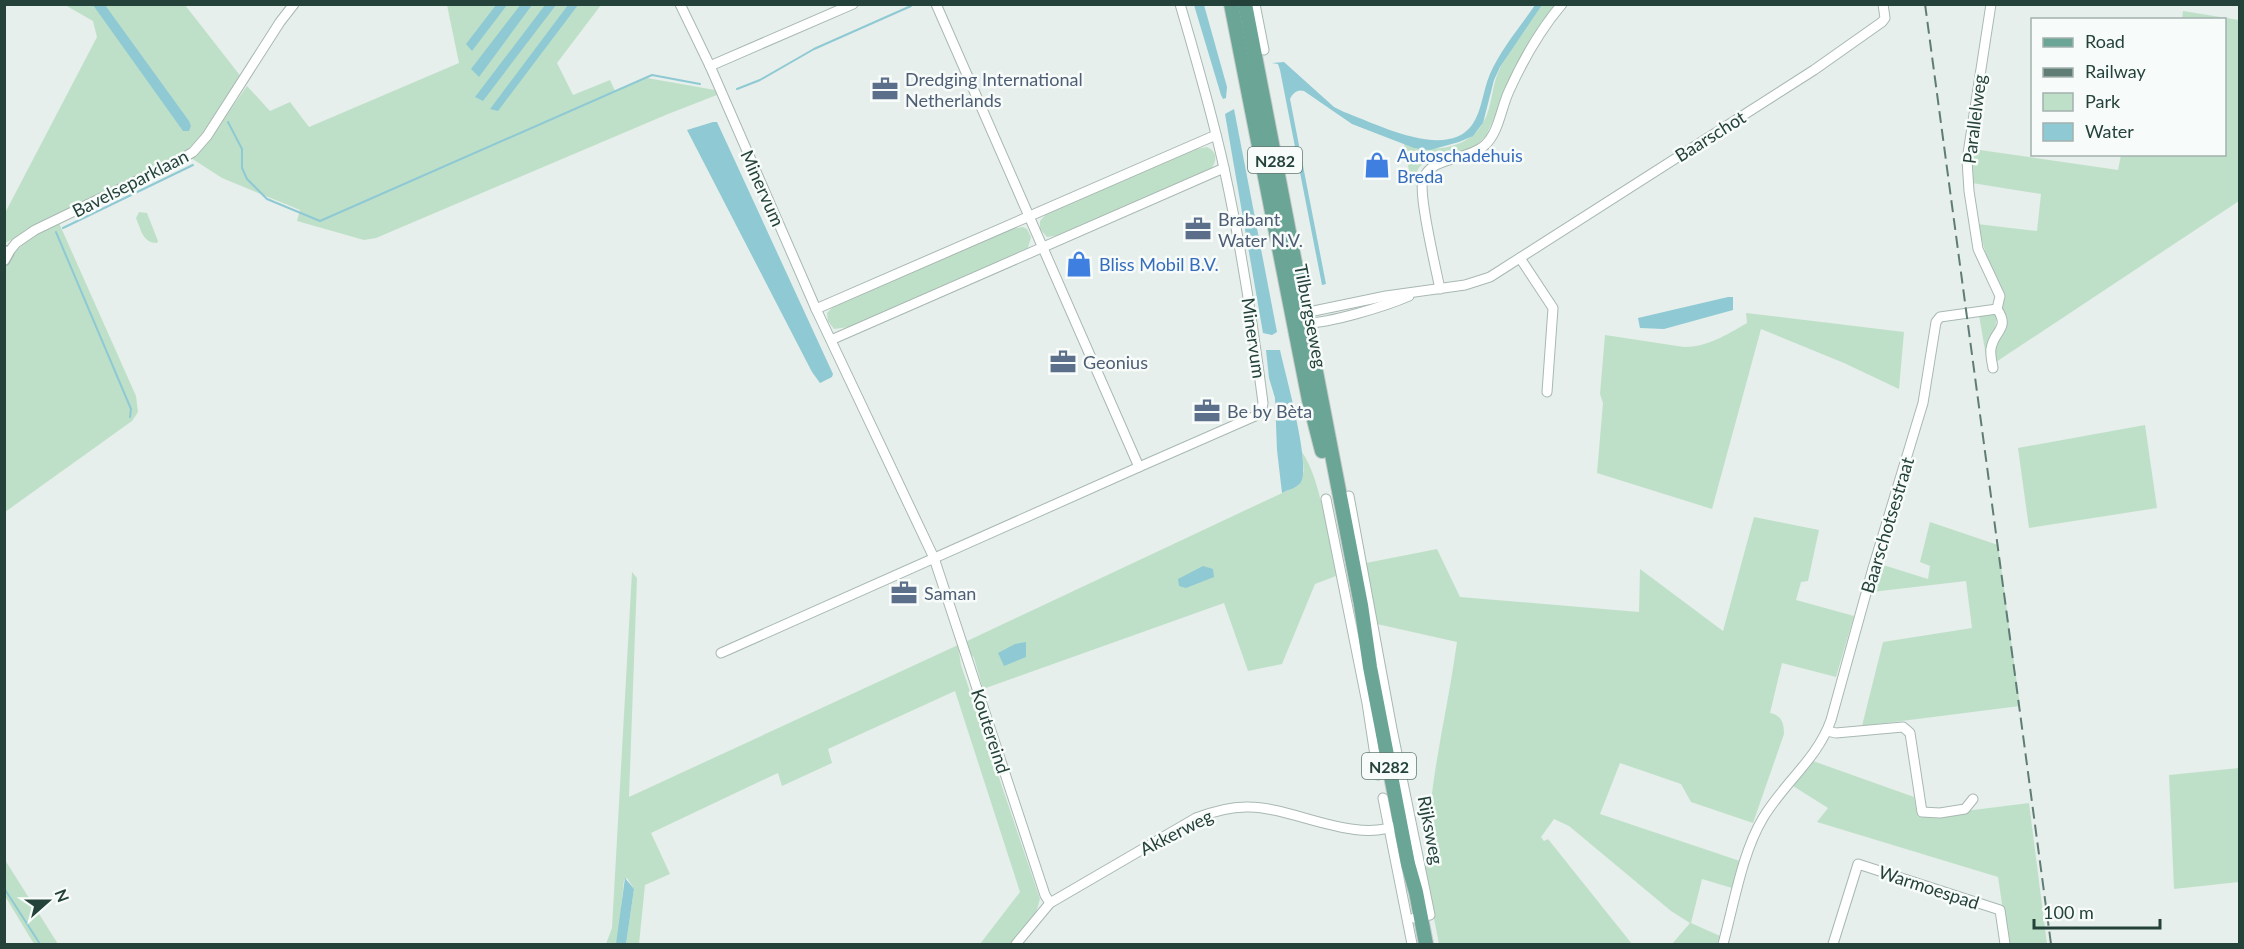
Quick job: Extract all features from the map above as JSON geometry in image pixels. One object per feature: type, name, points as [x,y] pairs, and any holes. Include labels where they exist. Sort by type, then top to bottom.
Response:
[{"type":"main road","name":"Tilburgseweg","points":[[1230,4],[1301,319],[1337,495]]},
{"type":"main road","name":"Tilburgseweg","points":[[1245,4],[1301,319]]},
{"type":"main road","name":"Rijksweg","points":[[1337,495],[1362,604],[1365,668],[1395,826],[1408,864],[1409,894],[1426,945]]},
{"type":"main road","name":"Rijksweg","points":[[1418,917],[1420,945]]},
{"type":"street","name":"Bavelseparklaan","points":[[6,254],[16,243],[35,230],[193,152],[207,136],[294,4]]},
{"type":"street","name":"Minervum","points":[[680,4],[711,66],[816,309],[934,558]]},
{"type":"street","points":[[711,66],[853,4]]},
{"type":"street","points":[[936,4],[1139,467]]},
{"type":"street","name":"Minervum","points":[[721,653],[1261,412],[1263,403],[1242,257],[1216,135],[1180,4]]},
{"type":"street","points":[[1255,4],[1264,50]]},
{"type":"street","points":[[1440,289],[1423,200],[1425,174],[1435,166],[1470,154],[1486,144],[1496,129],[1509,92],[1524,61],[1562,4]]},
{"type":"street","name":"Baarschot","points":[[1301,319],[1388,305],[1419,292],[1465,285],[1490,277],[1824,63],[1882,22],[1886,18],[1883,4]]},
{"type":"street","name":"Parallelweg","points":[[1991,4],[1967,160],[1969,191],[1978,249],[2000,296],[1997,309],[2003,317],[2002,327],[1991,348],[1993,368]]},
{"type":"street","points":[[816,309],[1216,135]]},
{"type":"street","points":[[831,340],[1224,168]]},
{"type":"street","points":[[1520,258],[1553,308],[1548,392]]},
{"type":"street","name":"Baarschotsestraat","points":[[1723,945],[1754,836],[1764,816],[1827,731],[1923,403],[1936,322],[1940,317],[1997,309]]},
{"type":"street","name":"Rijksweg","points":[[1337,495],[1365,668],[1378,775]]},
{"type":"street","name":"Koutereind","points":[[934,558],[1045,895],[1050,903]]},
{"type":"street","name":"Rijksweg","points":[[1362,604],[1430,915],[1418,917]]},
{"type":"street","points":[[1827,731],[1836,733],[1903,727],[1910,733],[1922,812],[1941,813],[1965,809],[1973,799]]},
{"type":"street","name":"Rijksweg","points":[[1383,798],[1395,826],[1412,945]]},
{"type":"street","name":"Akkerweg","points":[[1016,945],[1050,903],[1196,818],[1223,809],[1261,808],[1321,824],[1378,831],[1395,826]]},
{"type":"street","name":"Warmoespad","points":[[1833,945],[1858,864],[2000,910],[2005,945]]},
{"type":"green space","points":[[65,5],[185,5],[242,78],[200,137],[185,152],[5,243],[5,213],[97,37],[93,21]]},
{"type":"green space","points":[[447,5],[601,5],[557,63],[573,95],[610,80],[615,91],[647,78],[715,90],[717,95],[376,238],[364,240],[297,221],[300,210],[222,178],[191,158],[203,148],[247,86],[270,111],[290,102],[309,127],[459,63]]},
{"type":"green space","points":[[1542,5],[1556,5],[1524,51],[1486,136],[1473,148],[1434,161],[1432,157],[1426,160],[1415,176],[1410,176],[1404,144],[1425,148],[1447,147],[1468,139],[1483,123],[1501,66]]},
{"type":"green space","points":[[2183,11],[2239,20],[2239,201],[1996,362],[1994,350],[2007,321],[2002,307],[2003,294],[1987,257],[1977,224],[2037,231],[2041,194],[1972,183],[1973,149],[2118,170],[2121,156],[2226,156],[2226,18],[2182,18]]},
{"type":"green space","points":[[1207,147],[1214,152],[1215,159],[1207,173],[1061,235],[1047,237],[1040,229],[1040,221],[1047,213],[1196,149]]},
{"type":"green space","points":[[139,212],[147,213],[157,243],[149,241],[143,235],[136,218]]},
{"type":"green space","points":[[59,223],[136,396],[138,412],[132,421],[5,512],[5,268],[21,246],[42,231]]},
{"type":"green space","points":[[1023,227],[1027,229],[1031,237],[1028,248],[1023,252],[849,327],[834,329],[828,321],[827,313],[835,305],[1012,229]]},
{"type":"green space","points":[[1746,313],[1904,332],[1899,389],[1844,363],[1761,329],[1712,509],[1597,473],[1603,403],[1600,394],[1605,335],[1684,347],[1701,345],[1717,340],[1747,323]]},
{"type":"green space","points":[[1996,314],[1996,325],[1988,368],[1979,315]]},
{"type":"green space","points":[[2145,425],[2157,508],[2029,528],[2018,448]]},
{"type":"green space","points":[[1302,452],[1309,464],[1319,494],[1336,576],[1315,584],[1282,664],[1248,671],[1224,603],[983,689],[974,658],[965,642],[1299,485],[1304,471]]},
{"type":"green space","points":[[1754,517],[1819,530],[1808,581],[1801,582],[1796,600],[1854,616],[1836,677],[1782,663],[1770,713],[1777,715],[1781,720],[1784,734],[1753,823],[1691,802],[1681,784],[1620,763],[1600,814],[1740,861],[1732,888],[1702,879],[1691,923],[1720,936],[1717,944],[1672,944],[1690,923],[1671,911],[1569,826],[1554,819],[1541,837],[1544,841],[1548,839],[1632,944],[1439,944],[1424,867],[1428,865],[1430,809],[1457,642],[1377,624],[1366,563],[1437,549],[1460,597],[1639,612],[1640,569],[1723,631]]},
{"type":"green space","points":[[1930,522],[1998,545],[2020,706],[1862,726],[1883,642],[1972,628],[1966,581],[1872,592],[1880,564],[1928,579],[1930,566],[1920,562]]},
{"type":"green space","points":[[632,572],[637,578],[629,797],[958,645],[961,665],[1040,899],[1036,913],[1012,944],[980,944],[1020,892],[955,691],[828,749],[832,763],[782,786],[778,773],[651,833],[670,874],[645,885],[639,944],[626,944],[634,889],[627,878],[624,880],[618,938],[616,944],[606,944],[612,928]]},
{"type":"green space","points":[[1813,761],[1914,797],[1918,817],[2029,803],[2047,944],[2008,944],[1998,877],[1817,822],[1828,808],[1793,786]]},
{"type":"green space","points":[[2239,768],[2239,882],[2174,889],[2169,775]]},
{"type":"green space","points":[[5,860],[58,944],[34,944],[5,896]]},
{"type":"water","points":[[521,4],[532,5],[479,77],[471,69]]},
{"type":"water","points":[[93,5],[105,5],[189,121],[191,126],[189,131],[183,131]]},
{"type":"water","points":[[496,5],[507,5],[472,51],[466,44]]},
{"type":"water","points":[[545,5],[556,5],[483,101],[475,97]]},
{"type":"water","points":[[568,5],[578,5],[498,111],[490,109]]},
{"type":"water","points":[[1194,5],[1204,5],[1227,87],[1226,98],[1223,99],[1221,95]]},
{"type":"water","points":[[1535,5],[1542,5],[1500,67],[1494,80],[1483,123],[1473,136],[1459,142],[1430,150],[1414,148],[1352,124],[1304,91],[1297,91],[1292,95],[1290,99],[1326,284],[1322,285],[1280,70],[1278,64],[1272,63],[1284,62],[1334,107],[1344,112],[1410,136],[1428,140],[1445,140],[1460,135],[1472,125],[1494,65]]},
{"type":"water","points":[[1234,109],[1277,332],[1272,335],[1263,333],[1225,114]]},
{"type":"water","points":[[717,122],[833,374],[832,377],[820,383],[812,372],[687,130]]},
{"type":"water","points":[[1733,297],[1733,310],[1664,329],[1640,328],[1638,318]]},
{"type":"water","points":[[1266,350],[1280,350],[1303,457],[1300,484],[1282,493],[1277,450],[1275,398],[1269,378]]},
{"type":"water","points":[[1203,566],[1213,569],[1214,577],[1186,588],[1179,586],[1178,579]]},
{"type":"water","points":[[1026,642],[1026,657],[1004,666],[998,653],[1015,644]]},
{"type":"water","points":[[625,878],[634,889],[626,944],[616,944]]},
{"type":"waterway","points":[[737,89],[760,80],[814,49],[911,6]]},
{"type":"waterway","points":[[228,122],[242,149],[242,168],[247,179],[267,199],[320,221],[652,75],[700,84]]},
{"type":"waterway","points":[[63,228],[193,165]]},
{"type":"waterway","points":[[56,232],[131,409],[130,417]]},
{"type":"waterway","points":[[4,888],[40,944]]},
{"type":"railway","points":[[1925,4],[2051,944]]},
{"type":"place","name":"Dredging International Netherlands","points":[[885,89]]},
{"type":"place","name":"Autoschadehuis Breda","points":[[1377,165]]},
{"type":"place","name":"Brabant Water N.V.","points":[[1198,229]]},
{"type":"place","name":"Bliss Mobil B.V.","points":[[1079,264]]},
{"type":"place","name":"Geonius","points":[[1063,362]]},
{"type":"place","name":"Be by Bèta","points":[[1207,411]]},
{"type":"place","name":"Saman","points":[[904,593]]}]
